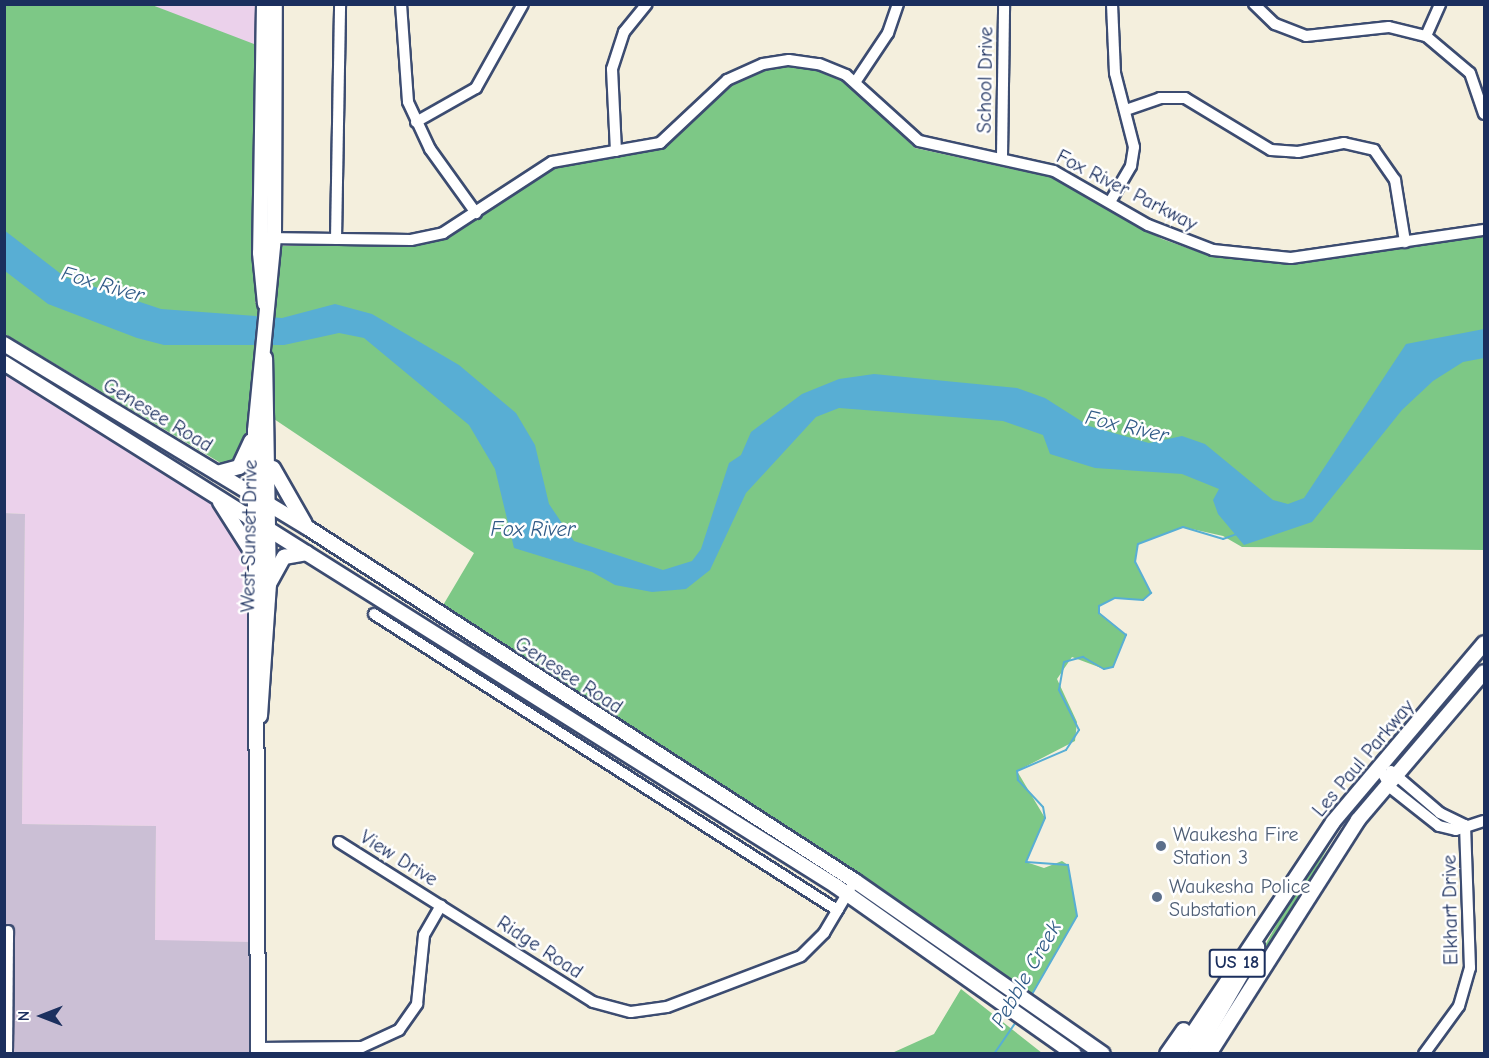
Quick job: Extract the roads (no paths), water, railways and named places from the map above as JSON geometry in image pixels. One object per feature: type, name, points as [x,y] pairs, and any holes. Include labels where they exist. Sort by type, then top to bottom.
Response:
[{"type":"main road","name":"West Sunset Drive","points":[[264,4],[267,238]]},
{"type":"main road","name":"West Sunset Drive","points":[[259,718],[269,584],[270,456],[264,353],[275,4]]},
{"type":"main road","name":"Genesee Road","points":[[4,344],[217,473],[307,553],[847,894],[1074,1053]]},
{"type":"main road","name":"West Sunset Drive","points":[[258,1051],[259,718],[254,507],[255,431],[264,353]]},
{"type":"main road","name":"Genesee Road","points":[[4,363],[138,444],[216,495],[254,507],[269,517],[308,528],[382,579],[855,881],[1103,1053]]},
{"type":"main road","points":[[217,473],[239,467],[255,431]]},
{"type":"main road","points":[[138,444],[162,449],[254,507]]},
{"type":"main road","points":[[270,456],[281,489],[308,528]]},
{"type":"main road","points":[[216,495],[254,555]]},
{"type":"main road","points":[[269,517],[366,575],[382,579]]},
{"type":"main road","points":[[269,584],[284,557],[307,553]]},
{"type":"main road","name":"Les Paul Parkway","points":[[1179,1053],[1235,965],[1298,874],[1380,769],[1485,643]]},
{"type":"main road","name":"Les Paul Parkway","points":[[1211,1053],[1333,856],[1392,779],[1485,672]]},
{"type":"main road","points":[[1195,1053],[1298,874]]},
{"type":"main road","points":[[1167,1053],[1235,965]]},
{"type":"main road","points":[[1058,1042],[1068,1053]]},
{"type":"street","points":[[336,239],[340,4]]},
{"type":"street","points":[[401,4],[402,70],[416,122],[476,213]]},
{"type":"street","points":[[416,122],[476,88],[523,4]]},
{"type":"street","points":[[616,151],[612,69],[624,32],[646,4]]},
{"type":"street","points":[[856,81],[888,33],[898,4]]},
{"type":"street","name":"School Drive","points":[[1002,156],[1004,4]]},
{"type":"street","points":[[1110,202],[1134,156],[1126,110],[1113,64],[1112,4]]},
{"type":"street","points":[[1254,4],[1275,24],[1299,34],[1389,27],[1426,36],[1462,63],[1485,114]]},
{"type":"street","points":[[1426,36],[1440,4]]},
{"type":"street","name":"Fox River Parkway","points":[[267,238],[422,238],[476,213],[552,162],[651,147],[670,137],[719,86],[763,64],[807,61],[856,81],[919,141],[1002,156],[1054,171],[1167,235],[1242,256],[1315,256],[1485,230]]},
{"type":"street","points":[[1126,110],[1160,98],[1185,98],[1271,150],[1298,152],[1344,143],[1374,150],[1395,180],[1405,242]]},
{"type":"street","points":[[375,614],[837,910]]},
{"type":"street","points":[[1380,769],[1440,813],[1465,825],[1485,821]]},
{"type":"street","name":"Elkhart Drive","points":[[1424,1053],[1459,1006],[1470,968],[1465,825]]},
{"type":"street","name":"View Drive","points":[[339,842],[441,904]]},
{"type":"street","name":"Ridge Road","points":[[441,904],[593,1002],[631,1012],[667,1007],[801,956],[837,910],[855,881]]},
{"type":"street","points":[[258,1051],[362,1047],[399,1030],[417,1004],[424,935],[441,904]]},
{"type":"street","points":[[7,1053],[8,931]]},
{"type":"water","name":"Fox River","points":[[4,230],[65,277],[161,309],[282,318],[335,304],[372,314],[459,365],[516,413],[535,445],[549,504],[574,541],[663,570],[692,561],[701,549],[729,463],[741,455],[751,432],[802,394],[839,379],[874,374],[1017,388],[1045,398],[1089,426],[1149,443],[1182,436],[1205,444],[1273,500],[1288,504],[1304,498],[1406,344],[1484,329],[1484,358],[1463,362],[1433,381],[1402,410],[1312,522],[1244,545],[1218,514],[1213,500],[1219,489],[1182,474],[1095,468],[1050,454],[1043,435],[1003,421],[839,408],[816,417],[746,493],[710,570],[686,589],[652,592],[615,585],[592,572],[514,548],[495,469],[469,425],[364,338],[339,333],[284,345],[164,345],[137,338],[48,304],[5,271]]},
{"type":"waterway","name":"Pebble Creek","points":[[1031,996],[1077,916],[1068,865],[1026,862],[1045,818],[1043,807],[1018,780],[1017,771],[1066,750],[1079,730],[1059,690],[1064,662],[1083,657],[1104,669],[1113,667],[1126,635],[1099,613],[1099,606],[1115,598],[1143,600],[1151,593],[1135,562],[1138,544],[1183,527],[1223,539],[1237,534]]},
{"type":"waterway","name":"Pebble Creek","points":[[994,1054],[1018,1019]]},
{"type":"place","name":"Waukesha Fire Station 3","points":[[1161,846]]},
{"type":"place","name":"Waukesha Police Substation","points":[[1157,897]]}]
